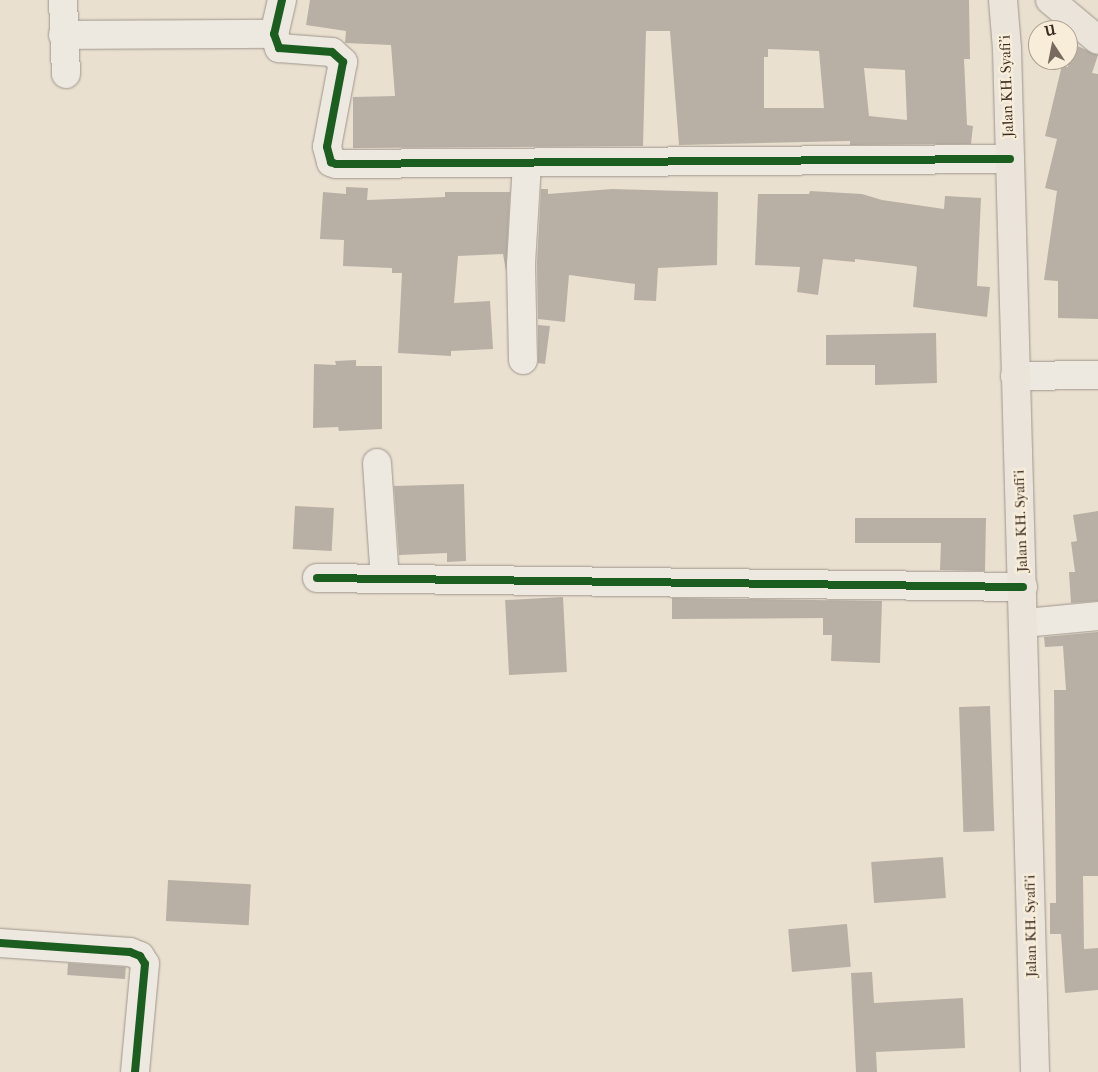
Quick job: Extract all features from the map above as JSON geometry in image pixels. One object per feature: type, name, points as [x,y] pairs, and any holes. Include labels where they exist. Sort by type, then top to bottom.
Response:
[{"type":"main road","name":"Jalan KH. Syafi'i","points":[[1003,0],[1010,160],[1015,376],[1023,587],[1035,1072]]},
{"type":"main road","points":[[1050,0],[1098,40]]},
{"type":"street","points":[[63,0],[66,74]]},
{"type":"street","points":[[282,0],[274,34],[278,45],[283,49],[332,52],[342,60],[327,147],[331,162],[527,163],[1010,160]]},
{"type":"street","points":[[63,35],[274,34]]},
{"type":"street","points":[[523,360],[521,264],[527,163]]},
{"type":"street","points":[[1015,376],[1098,374]]},
{"type":"street","points":[[377,463],[385,579]]},
{"type":"street","points":[[317,578],[1023,587]]},
{"type":"street","points":[[1024,623],[1098,616]]},
{"type":"street","points":[[0,944],[130,952],[140,956],[145,964],[135,1072]]},
{"type":"building","points":[[310,0],[969,0],[970,59],[964,59],[967,125],[973,126],[971,144],[850,145],[850,141],[679,145],[670,31],[646,31],[643,146],[353,148],[353,97],[395,96],[391,45],[345,43],[346,31],[306,25]],"holes":[[[768,49],[819,51],[824,108],[764,108],[764,57],[768,57]],[[864,68],[905,70],[907,120],[869,116]]]},
{"type":"building","points":[[1078,46],[1098,55],[1092,73],[1098,74],[1098,319],[1058,318],[1058,281],[1044,280],[1057,191],[1045,188],[1057,139],[1045,136],[1061,70],[1078,70]]},
{"type":"building","points":[[346,187],[368,188],[367,200],[445,197],[445,192],[510,192],[506,271],[503,254],[458,256],[454,303],[490,301],[493,349],[451,351],[451,356],[398,353],[402,273],[392,273],[392,268],[343,266],[344,240],[320,239],[323,192],[346,194]]},
{"type":"building","points":[[541,189],[548,189],[548,194],[612,189],[718,192],[717,265],[658,268],[656,301],[634,300],[635,284],[569,275],[565,322],[538,319],[537,264]]},
{"type":"building","points":[[810,191],[862,194],[882,200],[944,209],[945,196],[981,198],[977,286],[990,287],[987,317],[913,307],[917,267],[914,266],[855,259],[855,262],[823,259],[818,295],[797,292],[800,267],[755,265],[758,194],[809,194]]},
{"type":"building","points":[[538,325],[550,326],[545,364],[538,363]]},
{"type":"building","points":[[936,333],[937,383],[875,385],[875,365],[826,365],[826,335]]},
{"type":"building","points":[[356,360],[356,366],[382,366],[382,429],[339,431],[338,427],[313,428],[314,364],[336,365],[335,361]]},
{"type":"building","points":[[464,484],[466,561],[447,562],[447,553],[399,555],[394,486]]},
{"type":"building","points":[[295,506],[334,508],[332,551],[293,549]]},
{"type":"building","points":[[1098,511],[1098,601],[1071,603],[1069,572],[1075,572],[1071,542],[1077,541],[1073,515]]},
{"type":"building","points":[[855,518],[986,518],[985,571],[940,570],[941,543],[855,543]]},
{"type":"building","points":[[563,597],[567,672],[509,675],[505,600]]},
{"type":"building","points":[[672,598],[882,601],[880,663],[831,661],[832,635],[823,635],[823,618],[672,619]]},
{"type":"building","points":[[1098,632],[1098,876],[1083,876],[1084,949],[1098,948],[1098,990],[1065,993],[1061,934],[1050,934],[1050,903],[1056,903],[1054,690],[1066,690],[1063,646],[1045,647],[1044,637]]},
{"type":"building","points":[[990,706],[994,831],[963,832],[959,707]]},
{"type":"building","points":[[943,857],[946,898],[874,903],[871,862]]},
{"type":"building","points":[[168,880],[251,884],[249,925],[166,921]]},
{"type":"building","points":[[847,924],[851,967],[792,972],[788,929]]},
{"type":"building","points":[[68,963],[126,967],[125,979],[67,975]]},
{"type":"building","points":[[872,972],[874,1003],[963,998],[965,1048],[876,1052],[877,1072],[856,1072],[851,973]]},
{"type":"cycle path","points":[[282,0],[274,34],[279,48],[332,52],[343,62],[327,147],[331,162],[336,164],[1010,159]]},
{"type":"cycle path","points":[[317,578],[1023,587]]},
{"type":"cycle path","points":[[0,943],[130,952],[140,956],[145,964],[135,1072]]}]
